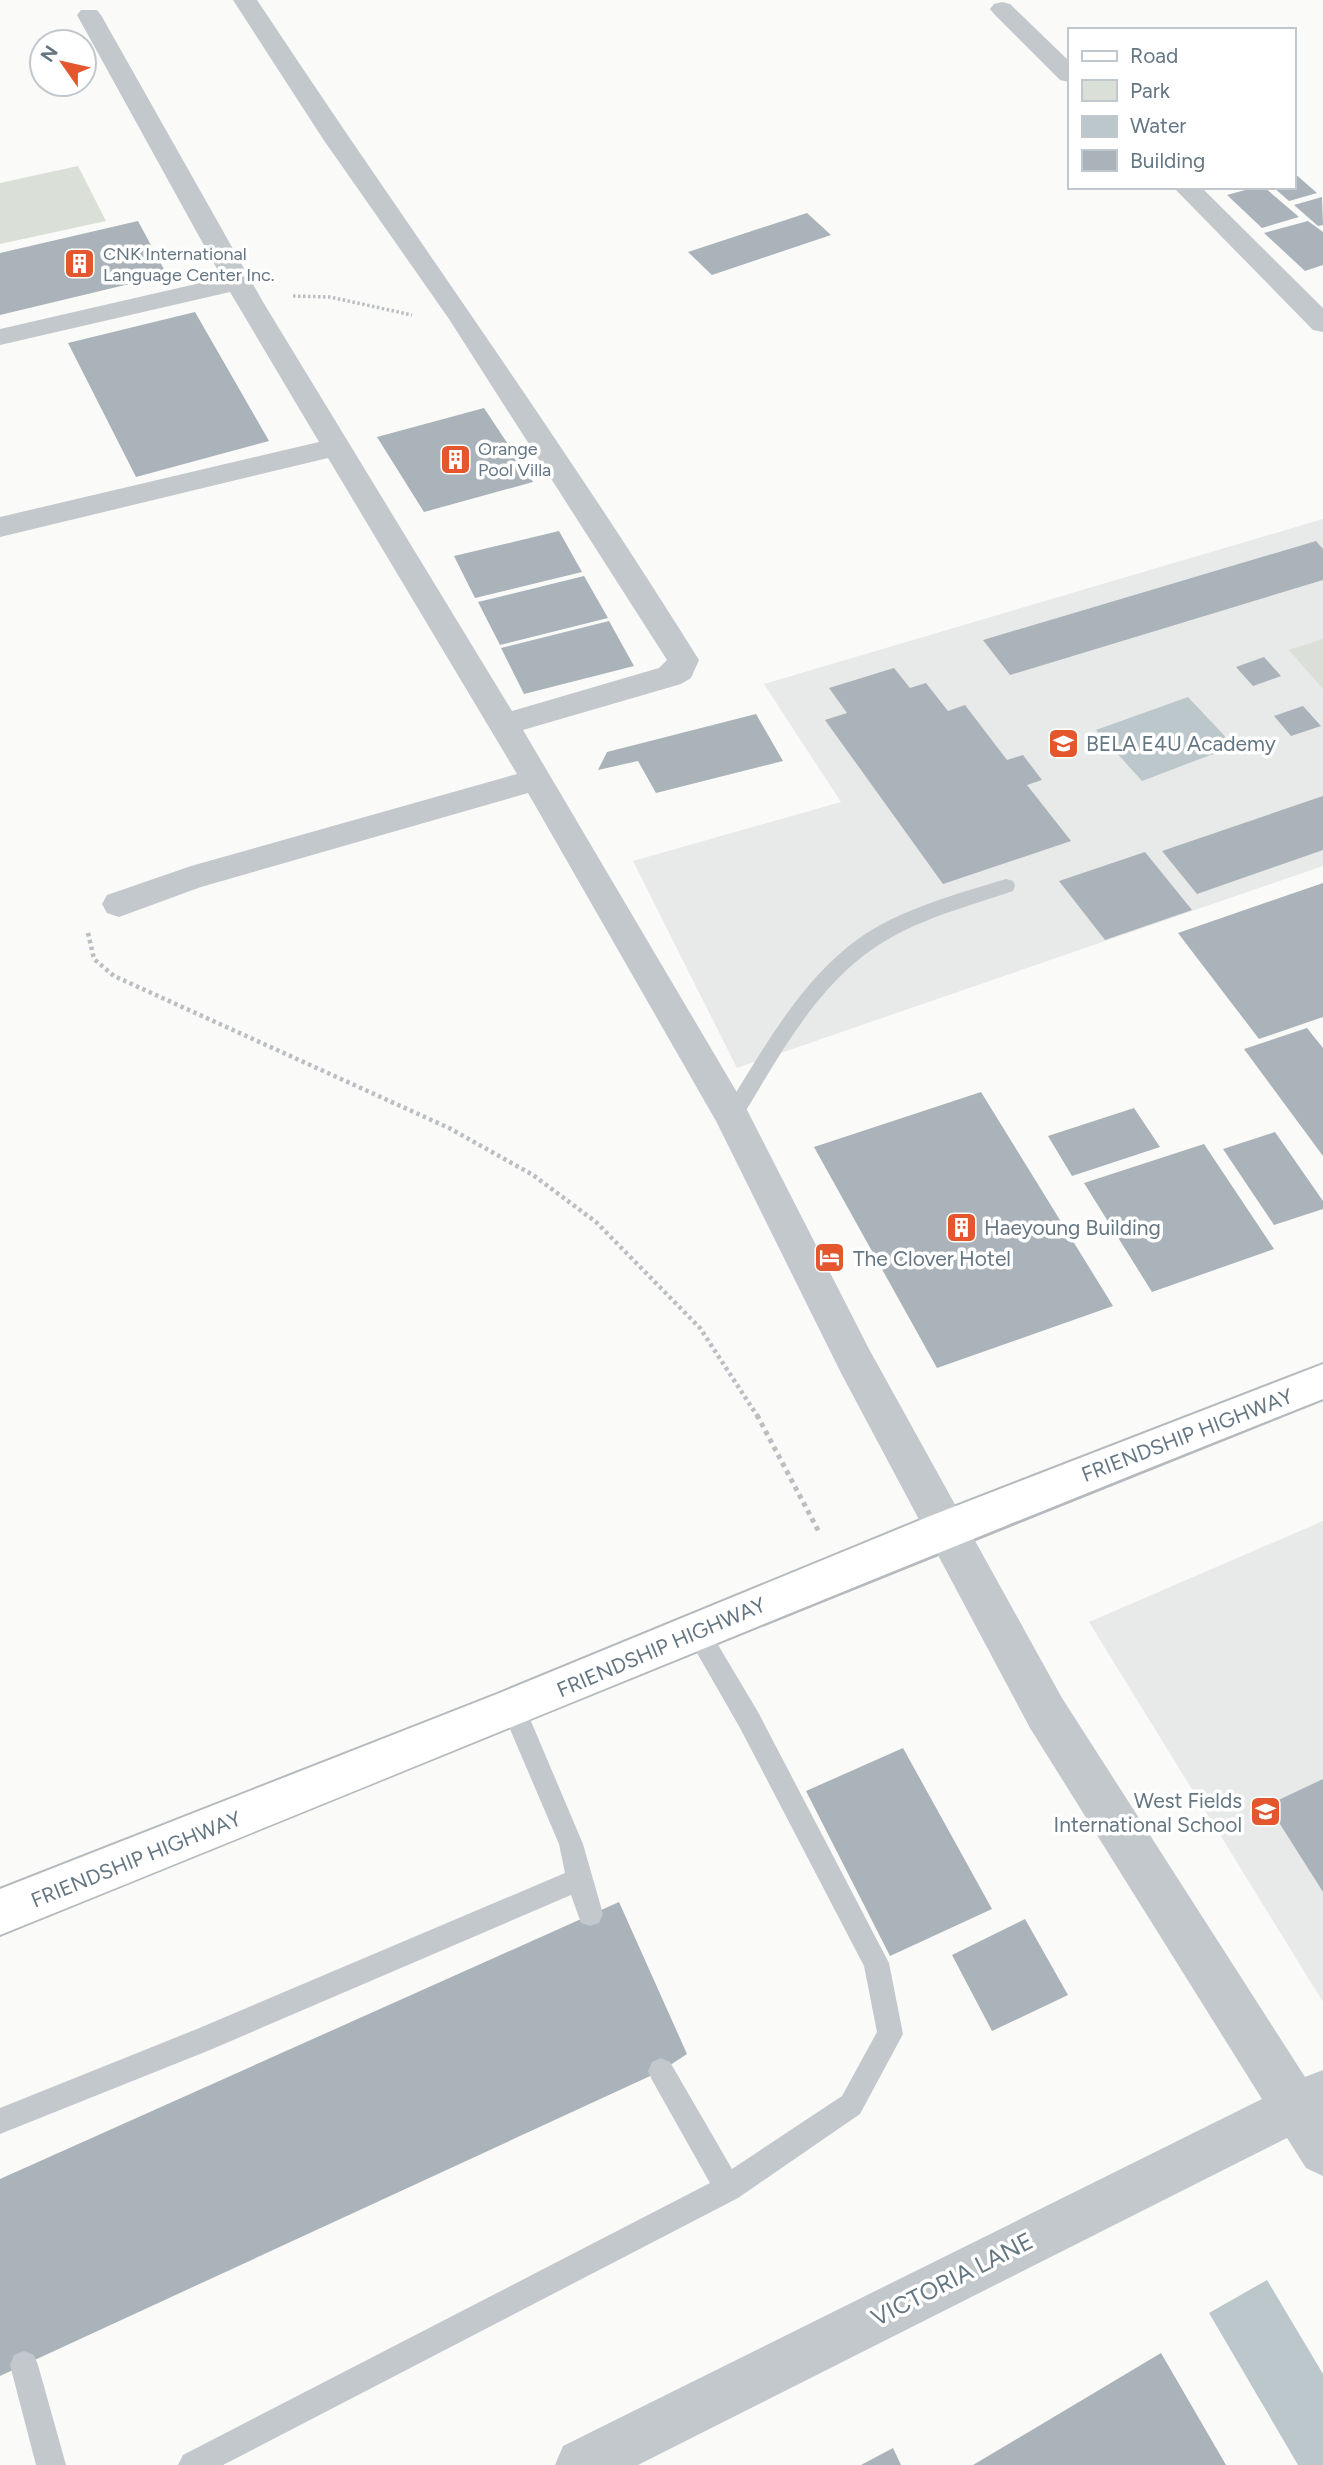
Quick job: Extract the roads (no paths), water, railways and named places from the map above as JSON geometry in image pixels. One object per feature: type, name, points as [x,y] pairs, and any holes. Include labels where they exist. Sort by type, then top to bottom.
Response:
[{"type":"main road","name":"FRIENDSHIP HIGHWAY","points":[[0,1912],[513,1708],[945,1529],[1323,1381]]},
{"type":"street","points":[[245,0],[336,139],[461,318],[683,660],[680,670],[670,676],[502,726]]},
{"type":"street","points":[[1002,9],[1068,74]]},
{"type":"street","points":[[89,15],[244,292],[502,726],[587,863],[732,1116],[855,1361],[1046,1713],[1310,2101],[1323,2151]]},
{"type":"street","points":[[1187,189],[1323,324]]},
{"type":"street","points":[[0,337],[244,292]]},
{"type":"street","points":[[0,527],[336,447]]},
{"type":"street","points":[[118,904],[191,878],[535,780]]},
{"type":"street","name":"VICTORIA LANE","points":[[582,2465],[1310,2101]]},
{"type":"lane","points":[[732,1116],[778,1044],[841,964],[867,943],[900,925],[1006,886]]},
{"type":"lane","points":[[193,2465],[728,2188],[851,2105],[890,2034],[876,1963],[749,1720],[697,1631]]},
{"type":"lane","points":[[513,1708],[571,1844],[590,1914]]},
{"type":"lane","points":[[0,2121],[214,2036],[579,1879]]},
{"type":"lane","points":[[661,2071],[728,2188]]},
{"type":"lane","points":[[24,2365],[51,2465]]},
{"type":"water","points":[[1188,697],[1234,746],[1142,781],[1096,730]]},
{"type":"water","points":[[1267,2280],[1323,2374],[1323,2465],[1298,2465],[1209,2313]]},
{"type":"place","name":"CNK International Language Center Inc.","points":[[80,264]]},
{"type":"place","name":"Orange Pool Villa","points":[[455,459]]},
{"type":"place","name":"BELA E4U Academy","points":[[1063,743]]},
{"type":"place","name":"Haeyoung Building","points":[[961,1227]]},
{"type":"place","name":"The Clover Hotel","points":[[830,1258]]},
{"type":"place","name":"West Fields International School","points":[[1265,1812]]}]
